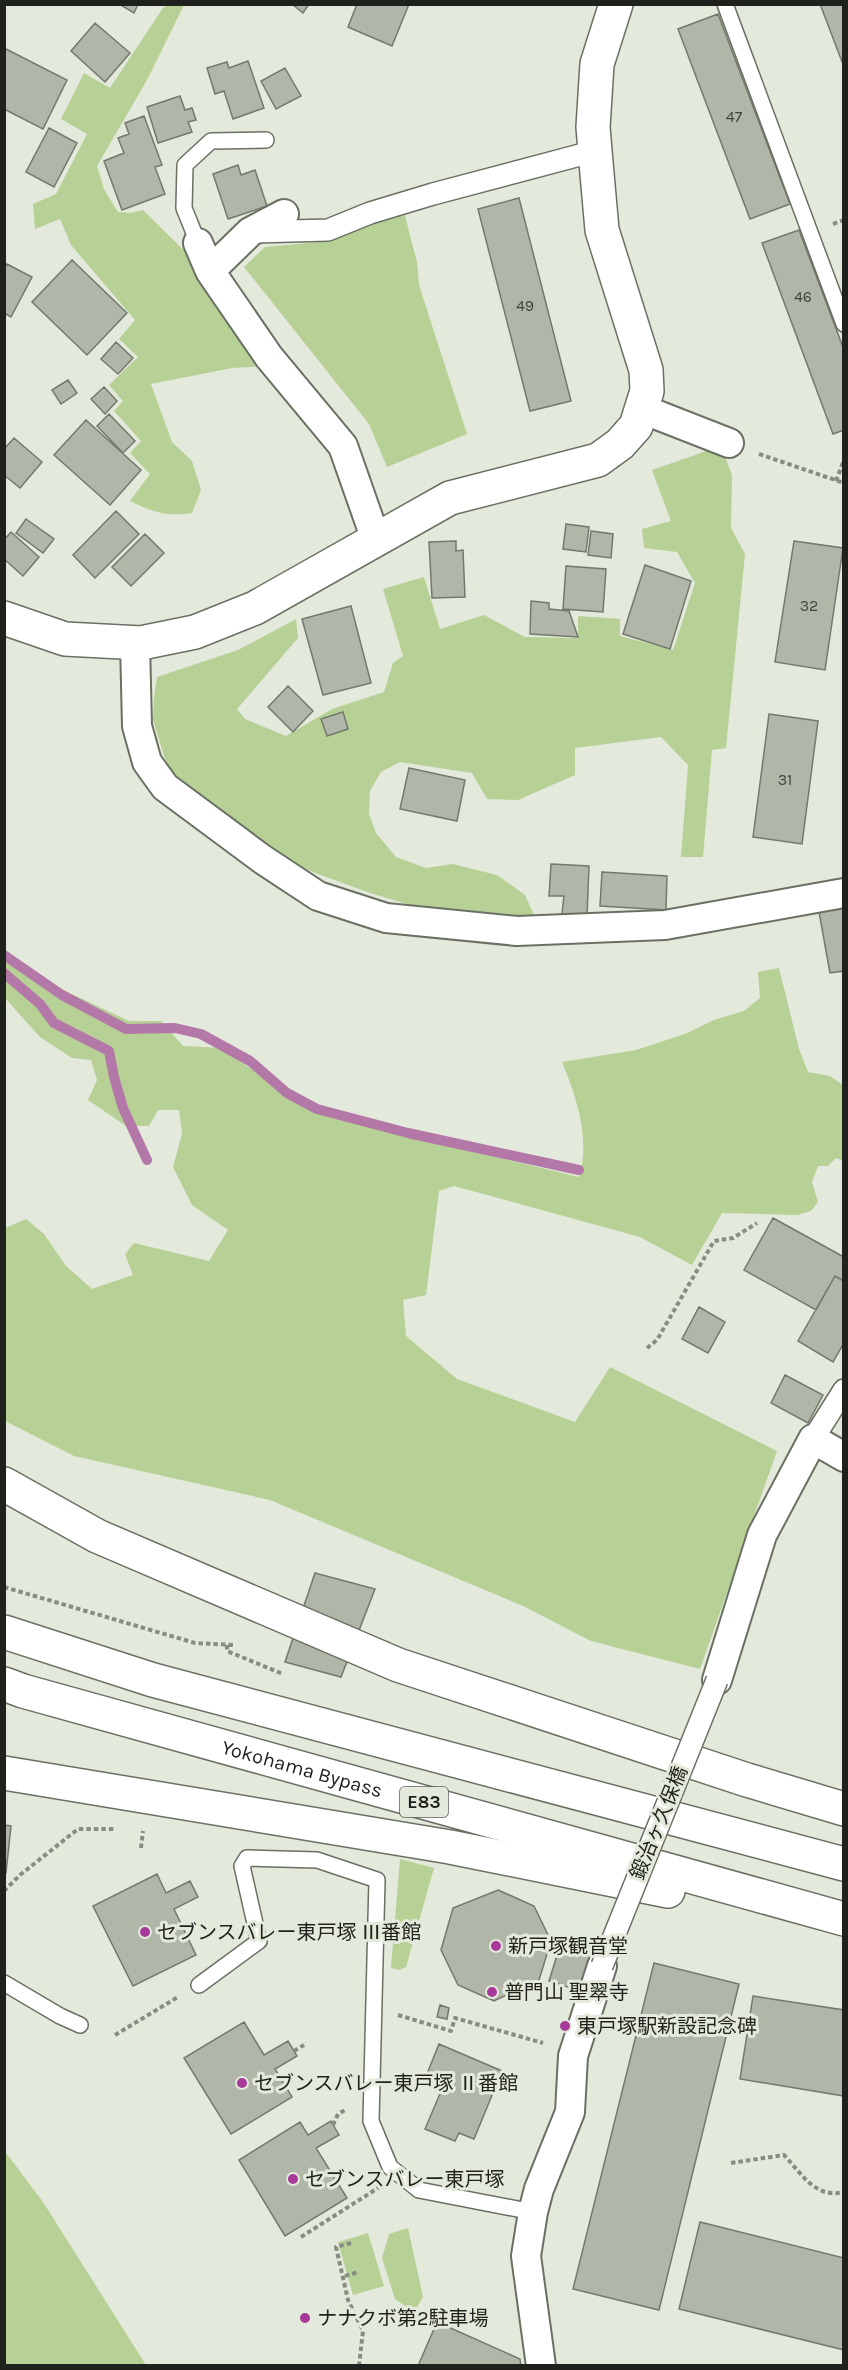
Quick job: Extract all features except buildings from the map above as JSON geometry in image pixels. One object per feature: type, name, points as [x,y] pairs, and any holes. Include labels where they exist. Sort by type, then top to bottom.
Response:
[{"type":"main road","points":[[4,618],[65,639],[135,643],[195,632],[255,608],[450,498],[598,460],[620,444],[636,426],[647,391],[646,370],[602,230],[595,151],[597,64],[616,4]]},
{"type":"main road","points":[[4,1484],[97,1536],[398,1665],[747,1780],[843,1809]]},
{"type":"main road","name":"E83","points":[[4,1632],[153,1680],[843,1864]]},
{"type":"main road","name":"Yokohama Bypass","points":[[4,1684],[843,1919]]},
{"type":"main road","points":[[4,1773],[450,1847],[843,1927]]},
{"type":"street","points":[[250,232],[328,230],[370,213],[433,194],[595,151]]},
{"type":"street","points":[[210,271],[250,232],[284,214]]},
{"type":"street","points":[[198,243],[210,271],[269,357],[343,446],[376,540]]},
{"type":"street","points":[[642,409],[729,443]]},
{"type":"street","points":[[135,643],[137,726],[147,762],[165,787],[262,859],[318,896],[386,918],[516,931],[665,925],[843,892]]},
{"type":"street","points":[[717,1680],[762,1535],[813,1439],[843,1389]]},
{"type":"street","points":[[813,1439],[842,1454]]},
{"type":"street","name":"鍛治ヶ久保橋","points":[[602,1966],[717,1680]]},
{"type":"street","points":[[541,2366],[526,2256],[539,2189],[570,2112],[573,2056],[602,1966]]},
{"type":"lane","points":[[725,4],[843,324]]},
{"type":"lane","points":[[198,243],[184,208],[185,165],[211,141],[266,140]]},
{"type":"lane","points":[[199,1985],[259,1941],[242,1866],[247,1858],[316,1860],[377,1880],[371,2121],[390,2167],[419,2190],[533,2212]]},
{"type":"lane","points":[[4,1983],[80,2025]]},
{"type":"path","points":[[729,443],[843,483]]},
{"type":"path","points":[[836,481],[843,460]]},
{"type":"path","points":[[647,1348],[657,1340],[714,1241],[733,1238],[757,1223]]},
{"type":"path","points":[[4,1587],[195,1643],[236,1645]]},
{"type":"path","points":[[227,1645],[227,1651],[283,1674]]},
{"type":"path","points":[[141,1848],[144,1828]]},
{"type":"path","points":[[4,1891],[20,1875],[78,1829]]},
{"type":"path","points":[[115,2036],[165,2005]]},
{"type":"path","points":[[397,2015],[451,2031],[455,2018],[550,2045]]},
{"type":"path","points":[[294,2051],[304,2045]]},
{"type":"path","points":[[732,2163],[784,2155],[818,2191],[833,2194],[843,2192]]},
{"type":"path","points":[[300,2237],[378,2188],[373,2178]]},
{"type":"path","points":[[351,2243],[336,2247],[348,2300],[363,2331],[359,2366]]},
{"type":"path","points":[[344,2276],[358,2272]]},
{"type":"green space","points":[[168,5],[184,5],[147,80],[97,166],[104,189],[118,212],[130,213],[143,210],[206,272],[268,366],[232,368],[151,384],[172,442],[192,461],[201,490],[192,513],[175,514],[153,511],[130,501],[150,474],[130,453],[141,441],[114,411],[123,401],[109,385],[138,357],[119,339],[135,320],[71,245],[60,219],[35,229],[33,204],[56,194],[87,134],[61,119],[84,73],[110,88],[163,8]]},
{"type":"green space","points":[[404,212],[417,262],[419,285],[467,434],[387,467],[369,424],[244,267],[265,247],[331,241],[373,222]]},
{"type":"green space","points":[[721,446],[732,475],[731,528],[745,554],[726,748],[712,750],[703,857],[681,857],[688,765],[661,737],[575,748],[575,775],[518,800],[487,799],[472,773],[400,762],[381,772],[370,791],[369,814],[376,833],[396,857],[426,868],[453,864],[497,875],[525,895],[534,915],[513,919],[443,915],[367,892],[305,869],[263,848],[178,784],[164,756],[153,720],[157,677],[238,650],[296,619],[298,638],[237,709],[245,719],[286,736],[332,709],[384,692],[393,663],[403,656],[383,589],[424,577],[440,629],[484,615],[525,637],[578,638],[578,616],[620,619],[620,636],[673,650],[695,583],[677,552],[644,548],[642,529],[671,521],[652,470]]},
{"type":"green space","points":[[4,950],[57,987],[129,1021],[161,1021],[183,1046],[221,1048],[303,1105],[374,1128],[579,1177],[583,1133],[577,1104],[562,1062],[636,1050],[744,1011],[760,998],[758,972],[779,968],[799,1049],[808,1072],[830,1076],[843,1085],[843,1161],[836,1158],[828,1166],[818,1166],[812,1182],[818,1202],[811,1211],[797,1215],[722,1213],[692,1265],[640,1237],[454,1186],[439,1191],[426,1295],[403,1300],[406,1336],[457,1379],[575,1422],[610,1367],[777,1451],[700,1669],[591,1641],[523,1606],[270,1500],[74,1456],[5,1421],[5,1228],[26,1219],[44,1234],[66,1266],[92,1289],[133,1275],[125,1254],[134,1243],[209,1261],[228,1230],[192,1205],[173,1167],[182,1134],[179,1110],[158,1110],[149,1126],[126,1126],[88,1100],[97,1080],[91,1060],[72,1058],[40,1037],[5,998]]},
{"type":"green space","points":[[400,1859],[434,1868],[406,1967],[399,1970],[391,1968]]},
{"type":"green space","points":[[4,2150],[43,2202],[146,2365],[5,2365]]},
{"type":"green space","points":[[408,2228],[423,2297],[414,2312],[395,2299],[382,2258],[389,2234]]},
{"type":"green space","points":[[368,2233],[384,2286],[353,2295],[338,2242]]},
{"type":"waterway","points":[[4,955],[62,995],[126,1029],[175,1028],[201,1034],[250,1061],[287,1093],[317,1109],[408,1133],[579,1170]]},
{"type":"waterway","points":[[4,973],[40,1004],[54,1023],[109,1051],[123,1108],[147,1160]]},
{"type":"place","name":"セブンスバレー東戸塚 Ⅲ番館","points":[[145,1932]]},
{"type":"place","name":"新戸塚観音堂","points":[[496,1946]]},
{"type":"place","name":"普門山 聖翠寺","points":[[492,1992]]},
{"type":"place","name":"東戸塚駅新設記念碑","points":[[565,2026]]},
{"type":"place","name":"セブンスバレー東戸塚 Ⅱ番館","points":[[242,2083]]},
{"type":"place","name":"セブンスバレー東戸塚","points":[[293,2179]]},
{"type":"place","name":"ナナクボ第2駐車場","points":[[305,2318]]}]
